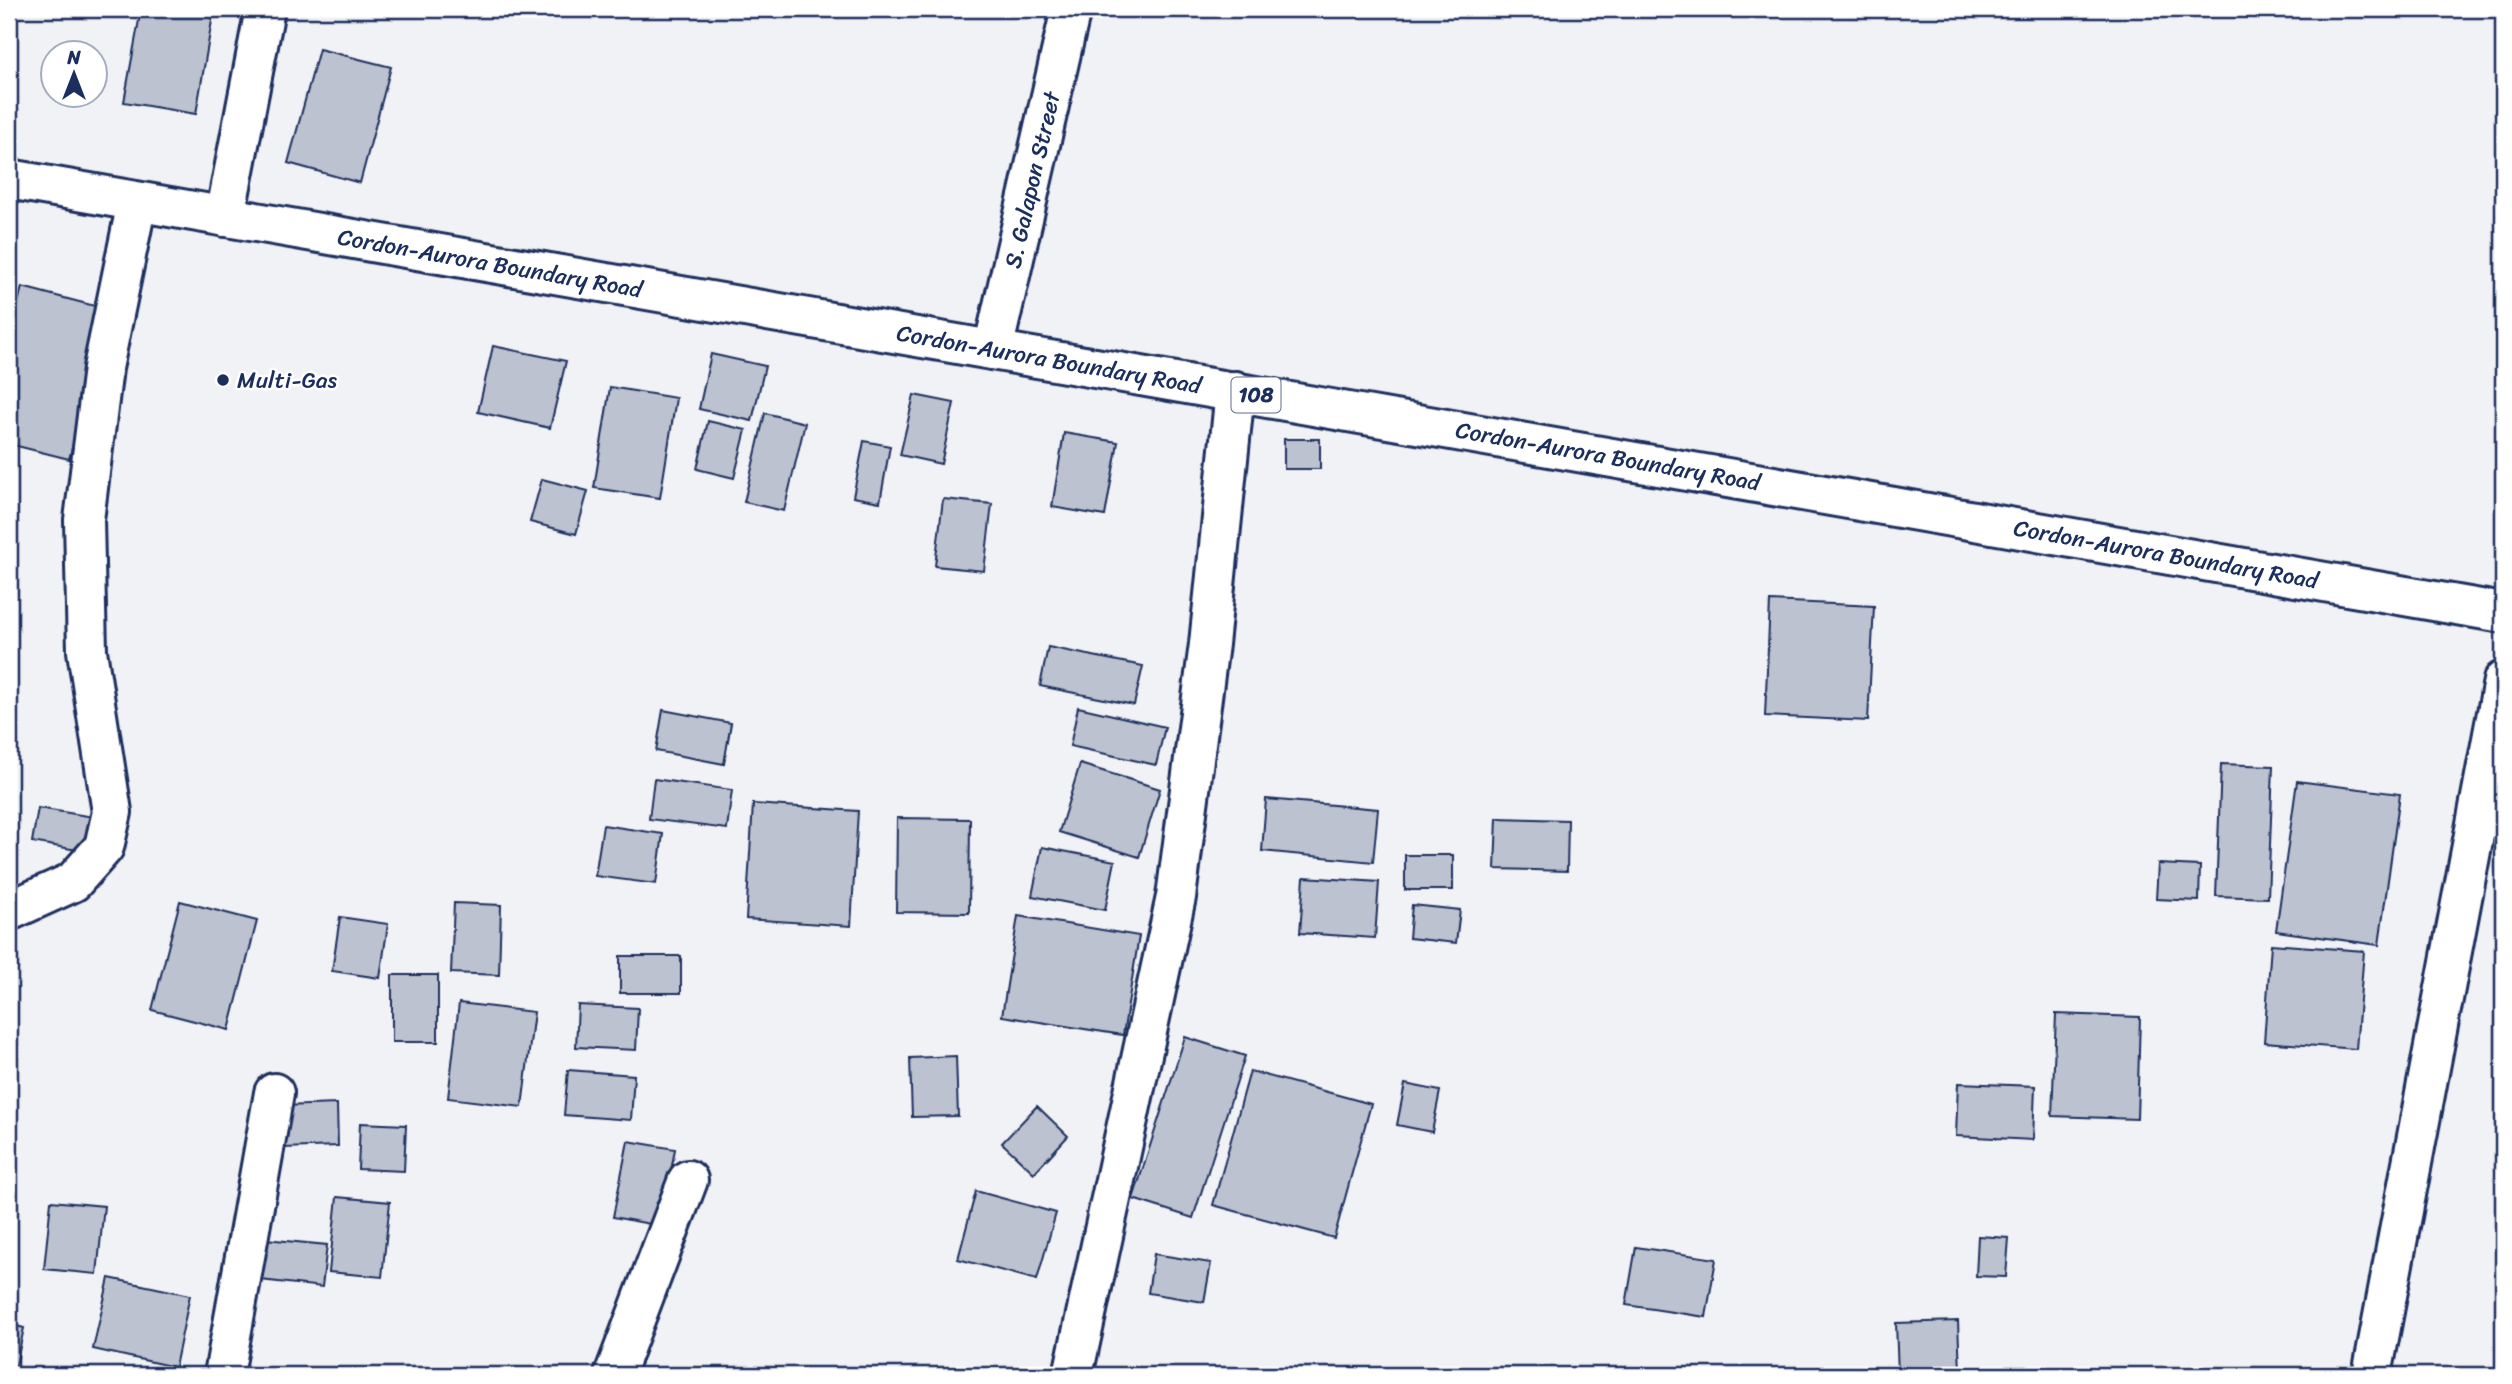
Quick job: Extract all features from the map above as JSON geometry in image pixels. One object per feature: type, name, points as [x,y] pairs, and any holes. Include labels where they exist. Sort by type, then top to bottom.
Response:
[{"type":"main road","points":[[225,217],[265,9]]},
{"type":"main road","name":"S. Galapon Street","points":[[993,350],[1071,9]]},
{"type":"main road","name":"Cordon-Aurora Boundary Road","points":[[9,179],[2503,613]]},
{"type":"main road","points":[[9,911],[73,881],[104,847],[112,812],[87,651],[84,520],[103,368],[137,202]]},
{"type":"main road","points":[[1073,1375],[1176,897],[1209,644],[1234,391]]},
{"type":"main road","points":[[2372,1375],[2503,681]]},
{"type":"main road","points":[[224,1375],[274,1093]]},
{"type":"main road","points":[[614,1375],[688,1180]]},
{"type":"building","points":[[141,9],[214,9],[196,114],[124,102]]},
{"type":"building","points":[[319,49],[391,67],[360,183],[288,163]]},
{"type":"building","points":[[22,287],[110,310],[69,459],[9,444],[9,338]]},
{"type":"building","points":[[493,346],[566,361],[550,428],[478,412]]},
{"type":"building","points":[[711,354],[765,366],[752,421],[699,409]]},
{"type":"building","points":[[610,387],[676,398],[660,498],[594,488]]},
{"type":"building","points":[[914,395],[954,403],[941,464],[900,455]]},
{"type":"building","points":[[765,413],[805,423],[784,511],[744,502]]},
{"type":"building","points":[[708,421],[746,430],[734,478],[697,469]]},
{"type":"building","points":[[1064,433],[1118,442],[1105,516],[1052,507]]},
{"type":"building","points":[[1284,439],[1320,439],[1320,469],[1284,469]]},
{"type":"building","points":[[864,441],[890,446],[880,502],[853,497]]},
{"type":"building","points":[[542,479],[588,491],[576,534],[530,522]]},
{"type":"building","points":[[943,499],[992,504],[984,571],[935,566]]},
{"type":"building","points":[[1770,601],[1874,606],[1868,721],[1765,716]]},
{"type":"building","points":[[1048,647],[1143,666],[1134,705],[1040,686]]},
{"type":"building","points":[[1078,707],[1165,727],[1156,765],[1070,746]]},
{"type":"building","points":[[663,710],[731,723],[724,764],[656,751]]},
{"type":"building","points":[[1080,764],[1160,789],[1139,857],[1059,832]]},
{"type":"building","points":[[2221,764],[2273,766],[2268,898],[2216,896]]},
{"type":"building","points":[[654,779],[732,790],[727,829],[649,819]]},
{"type":"building","points":[[2297,781],[2400,794],[2379,945],[2276,931]]},
{"type":"building","points":[[1266,799],[1378,809],[1373,862],[1262,851]]},
{"type":"building","points":[[753,804],[858,811],[851,926],[746,919]]},
{"type":"building","points":[[38,808],[100,818],[94,853],[32,842]]},
{"type":"building","points":[[897,818],[970,819],[969,913],[896,912]]},
{"type":"building","points":[[1497,818],[1568,820],[1567,871],[1495,869]]},
{"type":"building","points":[[603,825],[663,834],[656,884],[595,876]]},
{"type":"building","points":[[1042,847],[1115,861],[1105,910],[1032,896]]},
{"type":"building","points":[[1405,855],[1453,855],[1453,890],[1405,890]]},
{"type":"building","points":[[2158,864],[2200,866],[2199,901],[2156,899]]},
{"type":"building","points":[[1304,877],[1379,882],[1375,938],[1300,933]]},
{"type":"building","points":[[180,901],[257,921],[229,1030],[152,1010]]},
{"type":"building","points":[[454,903],[501,905],[499,975],[451,973]]},
{"type":"building","points":[[1412,905],[1460,910],[1456,943],[1409,938]]},
{"type":"building","points":[[1018,916],[1139,936],[1123,1035],[1002,1016]]},
{"type":"building","points":[[340,917],[388,924],[380,978],[332,971]]},
{"type":"building","points":[[2271,944],[2364,951],[2356,1049],[2264,1042]]},
{"type":"building","points":[[620,956],[681,956],[681,993],[620,993]]},
{"type":"building","points":[[392,975],[438,975],[438,1042],[392,1042]]},
{"type":"building","points":[[459,1003],[534,1012],[522,1107],[448,1098]]},
{"type":"building","points":[[578,1005],[638,1008],[636,1050],[576,1047]]},
{"type":"building","points":[[2056,1014],[2140,1017],[2137,1119],[2052,1116]]},
{"type":"building","points":[[1185,1037],[1245,1056],[1193,1218],[1133,1199]]},
{"type":"building","points":[[956,1056],[958,1116],[912,1117],[910,1058]]},
{"type":"building","points":[[568,1070],[634,1075],[631,1120],[564,1115]]},
{"type":"building","points":[[1250,1071],[1371,1104],[1334,1238],[1213,1205]]},
{"type":"building","points":[[1958,1083],[2035,1086],[2033,1140],[1956,1136]]},
{"type":"building","points":[[1405,1084],[1440,1091],[1432,1132],[1397,1125]]},
{"type":"building","points":[[337,1104],[338,1146],[283,1148],[282,1106]]},
{"type":"building","points":[[1037,1106],[1068,1136],[1034,1173],[1002,1143]]},
{"type":"building","points":[[360,1123],[406,1125],[404,1171],[358,1169]]},
{"type":"building","points":[[628,1141],[675,1149],[661,1226],[613,1217]]},
{"type":"building","points":[[976,1191],[1056,1213],[1037,1280],[958,1259]]},
{"type":"building","points":[[337,1197],[390,1202],[382,1277],[329,1272]]},
{"type":"building","points":[[51,1201],[104,1206],[97,1274],[44,1269]]},
{"type":"building","points":[[1978,1236],[2009,1238],[2006,1277],[1976,1276]]},
{"type":"building","points":[[265,1239],[327,1245],[322,1287],[261,1280]]},
{"type":"building","points":[[1636,1247],[1716,1259],[1706,1317],[1626,1305]]},
{"type":"building","points":[[1154,1254],[1211,1263],[1204,1302],[1148,1293]]},
{"type":"building","points":[[109,1278],[190,1295],[175,1367],[93,1349]]},
{"type":"building","points":[[1958,1321],[1960,1372],[1898,1374],[1896,1323]]},
{"type":"building","points":[[9,1324],[24,1328],[14,1375],[9,1375]]},
{"type":"place","name":"Multi-Gas","points":[[223,380]]}]
